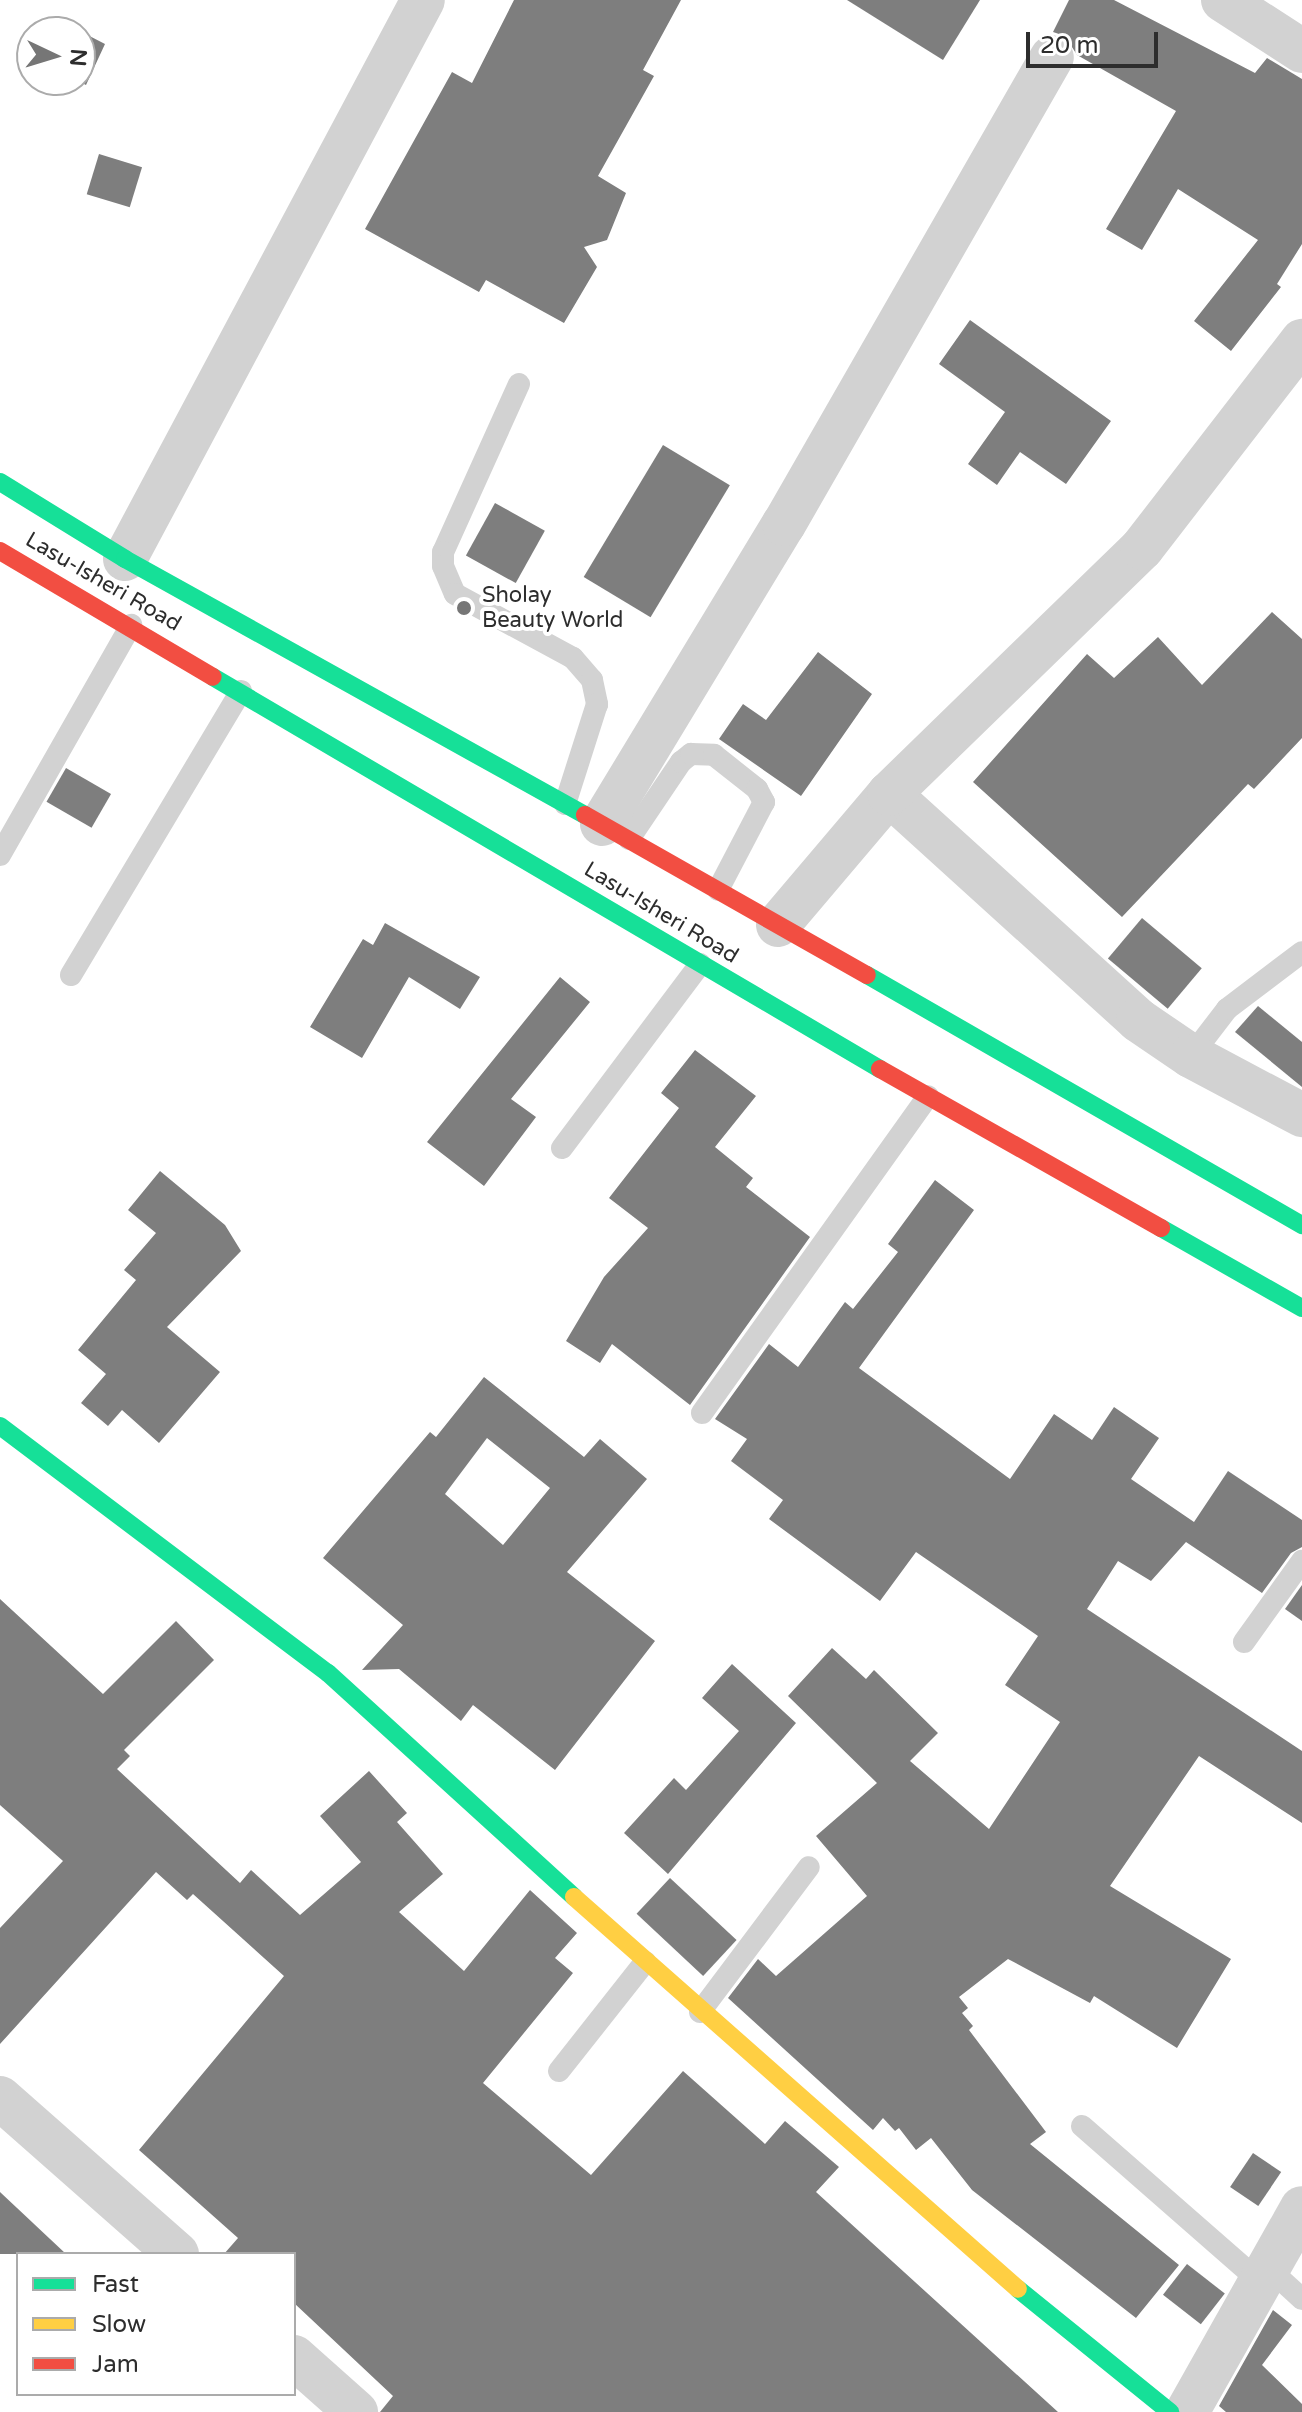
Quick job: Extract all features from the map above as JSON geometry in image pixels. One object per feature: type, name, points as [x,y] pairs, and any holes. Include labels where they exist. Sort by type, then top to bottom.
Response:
[{"type":"main road","name":"Lasu-Isheri Road","points":[[0,482],[125,559],[599,822],[1302,1225]]},
{"type":"main road","name":"Lasu-Isheri Road","points":[[0,551],[131,625],[700,964],[1302,1308]]},
{"type":"main road","points":[[0,1426],[328,1673],[700,2012],[1050,2317],[1170,2412]]},
{"type":"street","points":[[125,559],[423,0]]},
{"type":"street","points":[[1223,0],[1302,51]]},
{"type":"street","points":[[599,822],[784,524],[1052,57]]},
{"type":"street","points":[[778,925],[889,794],[1110,584],[1302,341]]},
{"type":"street","points":[[889,794],[1089,981],[1191,1056],[1302,1115]]},
{"type":"street","points":[[0,2098],[175,2252]]},
{"type":"street","points":[[1187,2412],[1262,2273],[1302,2208]]},
{"type":"street","points":[[296,2359],[356,2412]]},
{"type":"lane","points":[[519,384],[443,552],[443,566],[455,594],[573,658],[592,680],[597,704],[599,822]]},
{"type":"lane","points":[[0,855],[131,625]]},
{"type":"lane","points":[[71,975],[241,691]]},
{"type":"lane","points":[[599,822],[691,754],[714,755],[757,789],[764,802],[718,890]]},
{"type":"lane","points":[[1191,1056],[1227,1009],[1302,952]]},
{"type":"lane","points":[[562,1148],[700,964]]},
{"type":"lane","points":[[702,1413],[928,1096]]},
{"type":"lane","points":[[1244,1642],[1302,1561]]},
{"type":"lane","points":[[700,2012],[809,1867]]},
{"type":"lane","points":[[559,2071],[645,1962]]},
{"type":"lane","points":[[1082,2126],[1262,2273],[1302,2299]]},
{"type":"building","points":[[514,0],[681,0],[643,70],[654,76],[598,176],[626,193],[607,240],[584,247],[597,267],[564,323],[486,280],[479,292],[365,229],[452,72],[472,83]]},
{"type":"building","points":[[847,0],[980,0],[943,60]]},
{"type":"building","points":[[1069,0],[1114,0],[1255,73],[1267,58],[1302,79],[1302,244],[1277,284],[1281,287],[1231,351],[1194,321],[1258,240],[1178,189],[1142,250],[1106,229],[1176,111],[1077,55],[1065,36],[1053,32]]},
{"type":"building","points":[[96,39],[105,44],[96,63]]},
{"type":"building","points":[[99,154],[142,167],[130,207],[87,194]]},
{"type":"building","points":[[970,320],[1111,421],[1066,484],[1020,452],[997,485],[968,464],[1005,412],[939,364]]},
{"type":"building","points":[[663,445],[730,485],[651,617],[584,577]]},
{"type":"building","points":[[495,503],[545,531],[516,583],[466,555]]},
{"type":"building","points":[[1272,612],[1302,639],[1302,738],[1254,789],[1248,784],[1122,917],[973,782],[1087,654],[1114,678],[1158,637],[1202,685]]},
{"type":"building","points":[[818,652],[872,694],[801,796],[719,739],[743,704],[766,720]]},
{"type":"building","points":[[66,768],[111,794],[92,828],[46,802]]},
{"type":"building","points":[[1142,918],[1202,968],[1168,1009],[1108,959]]},
{"type":"building","points":[[385,923],[480,977],[460,1009],[409,977],[362,1058],[310,1027],[363,939],[373,945]]},
{"type":"building","points":[[560,977],[590,1002],[511,1099],[536,1117],[484,1186],[427,1142]]},
{"type":"building","points":[[1258,1006],[1302,1042],[1302,1087],[1235,1032]]},
{"type":"building","points":[[695,1050],[756,1096],[715,1147],[753,1178],[746,1187],[810,1237],[690,1405],[612,1344],[600,1363],[566,1341],[604,1277],[648,1228],[609,1198],[679,1108],[661,1093]]},
{"type":"building","points":[[160,1171],[225,1225],[241,1251],[167,1327],[220,1372],[159,1443],[122,1410],[108,1426],[81,1403],[106,1374],[78,1350],[136,1280],[124,1270],[156,1233],[128,1210]]},
{"type":"building","points":[[935,1180],[974,1210],[859,1368],[1010,1479],[1054,1414],[1092,1440],[1114,1407],[1159,1438],[1131,1479],[1194,1522],[1228,1471],[1302,1520],[1302,1547],[1291,1553],[1262,1593],[1186,1542],[1151,1581],[1118,1561],[1087,1609],[1302,1751],[1302,1823],[1199,1756],[1110,1886],[1231,1959],[1177,2048],[1094,1996],[1090,2003],[1008,1959],[959,1997],[968,2008],[962,2013],[973,2026],[969,2030],[1046,2132],[1030,2144],[1179,2265],[1136,2318],[972,2190],[931,2138],[916,2150],[899,2128],[895,2131],[883,2118],[873,2130],[728,1998],[758,1959],[776,1976],[867,1896],[816,1836],[877,1783],[788,1696],[832,1648],[866,1679],[874,1670],[938,1733],[910,1761],[989,1829],[1060,1722],[1005,1685],[1038,1636],[916,1552],[880,1601],[769,1519],[783,1500],[731,1461],[747,1439],[715,1419],[769,1344],[798,1367],[845,1302],[853,1309],[898,1252],[888,1244]]},
{"type":"building","points":[[484,1377],[584,1457],[600,1439],[647,1479],[567,1572],[655,1641],[555,1770],[473,1705],[461,1721],[399,1669],[362,1670],[403,1625],[323,1558],[430,1432],[436,1437]],"holes":[[[487,1438],[550,1488],[503,1545],[445,1494]]]},
{"type":"building","points":[[1302,1585],[1302,1621],[1285,1609]]},
{"type":"building","points":[[0,1599],[103,1694],[176,1621],[214,1660],[124,1750],[130,1756],[117,1769],[240,1883],[251,1870],[300,1915],[361,1862],[320,1816],[369,1771],[407,1813],[397,1822],[443,1874],[399,1912],[464,1971],[530,1890],[577,1933],[555,1958],[573,1973],[483,2083],[591,2175],[683,2071],[765,2144],[785,2121],[839,2167],[816,2192],[1058,2412],[380,2412],[393,2396],[296,2305],[296,2252],[226,2252],[238,2238],[139,2150],[284,1976],[193,1894],[187,1900],[156,1872],[0,2044],[0,1928],[63,1861],[0,1805]]},
{"type":"building","points":[[732,1664],[796,1723],[668,1874],[624,1833],[674,1778],[686,1790],[739,1731],[702,1698]]},
{"type":"building","points":[[670,1878],[737,1940],[703,1976],[637,1914]]},
{"type":"building","points":[[1253,2153],[1281,2172],[1258,2206],[1230,2187]]},
{"type":"building","points":[[0,2192],[64,2252],[16,2252],[0,2254]]},
{"type":"building","points":[[1187,2264],[1225,2294],[1201,2324],[1163,2295]]},
{"type":"building","points":[[1273,2310],[1292,2325],[1262,2365],[1302,2404],[1302,2412],[1226,2412],[1219,2406]]},
{"type":"traffic: fast","points":[[0,482],[125,559],[585,815]]},
{"type":"traffic: fast","points":[[213,677],[880,1069]]},
{"type":"traffic: fast","points":[[867,975],[1302,1225]]},
{"type":"traffic: fast","points":[[1161,1228],[1302,1308]]},
{"type":"traffic: fast","points":[[0,1426],[328,1673],[574,1897]]},
{"type":"traffic: fast","points":[[1018,2289],[1170,2412]]},
{"type":"traffic: slow","points":[[574,1897],[1018,2289]]},
{"type":"traffic: jam","points":[[0,551],[213,677]]},
{"type":"traffic: jam","points":[[585,815],[867,975]]},
{"type":"traffic: jam","points":[[880,1069],[1161,1228]]},
{"type":"place","name":"Sholay Beauty World","points":[[464,608]]}]
